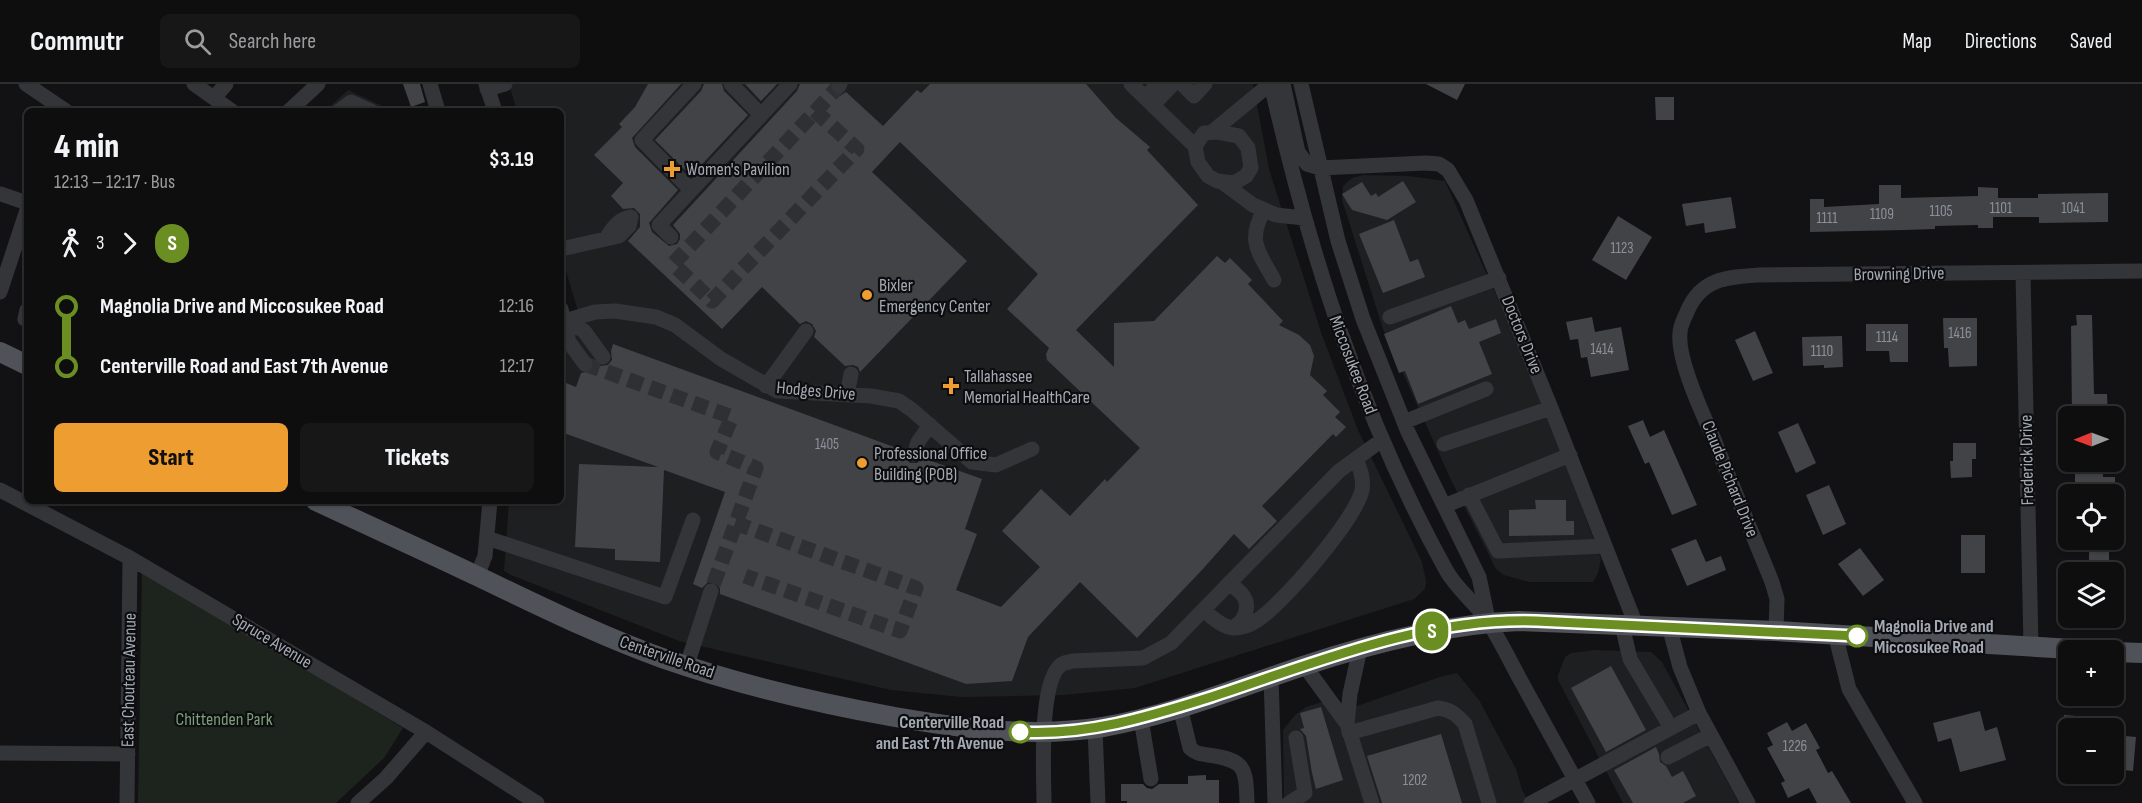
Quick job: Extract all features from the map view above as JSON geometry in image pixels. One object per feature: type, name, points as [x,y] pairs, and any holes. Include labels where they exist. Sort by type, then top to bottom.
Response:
[{"type":"main road","points":[[0,352],[24,364]]},
{"type":"main road","name":"Centerville Road","points":[[322,504],[535,605],[611,638],[687,665],[820,702],[945,726],[1042,734],[1095,728],[1141,719],[1304,665],[1360,649],[1438,630],[1489,622],[1669,626],[2058,648]]},
{"type":"main road","points":[[2124,652],[2142,653]]},
{"type":"street","points":[[26,84],[62,108]]},
{"type":"street","points":[[194,84],[228,108]]},
{"type":"street","points":[[214,98],[226,84]]},
{"type":"street","points":[[292,108],[318,84]]},
{"type":"street","points":[[430,84],[437,108]]},
{"type":"street","points":[[494,108],[487,87],[505,84]]},
{"type":"street","points":[[691,190],[642,140],[694,84]]},
{"type":"street","points":[[730,84],[761,115]]},
{"type":"street","points":[[670,237],[659,225],[790,84]]},
{"type":"street","points":[[1131,84],[1195,146],[1198,162],[1208,176],[1222,182],[1253,205],[1264,210],[1304,218]]},
{"type":"street","points":[[1149,101],[1158,84]]},
{"type":"street","points":[[1149,101],[1173,84]]},
{"type":"street","points":[[1182,84],[1194,96],[1206,84]]},
{"type":"street","points":[[1212,132],[1271,84]]},
{"type":"street","name":"Miccosukee Road","points":[[1271,84],[1304,218],[1334,316],[1383,440],[1413,506],[1448,573],[1489,622],[1588,803]]},
{"type":"street","points":[[1283,84],[1298,152],[1307,164],[1320,168]]},
{"type":"street","name":"Miccosukee Road","points":[[1301,84],[1338,241],[1361,310],[1404,422],[1479,577],[1489,622]]},
{"type":"street","points":[[343,108],[351,102],[364,108]]},
{"type":"street","points":[[1195,146],[1204,133],[1239,136],[1248,148],[1251,168],[1246,176],[1234,183],[1222,182]]},
{"type":"street","name":"Doctors Drive","points":[[1320,168],[1425,163],[1439,164],[1448,170],[1466,200],[1499,278],[1605,546],[1629,625],[1630,659],[1671,728]]},
{"type":"street","points":[[1,194],[24,202]]},
{"type":"street","points":[[1264,210],[1255,233],[1257,248],[1274,280]]},
{"type":"street","points":[[0,292],[24,219]]},
{"type":"street","points":[[564,248],[606,239]]},
{"type":"street","name":"Browning Drive","points":[[1681,327],[1691,303],[1700,292],[1714,281],[1728,277],[2142,271]]},
{"type":"street","name":"Frederick Drive","points":[[2023,273],[2031,647]]},
{"type":"street","points":[[1390,317],[1499,278]]},
{"type":"street","name":"Hodges Drive","points":[[564,317],[615,310],[656,316],[675,325],[721,359],[777,391],[871,396],[899,401],[972,462],[996,465],[1032,449]]},
{"type":"street","points":[[564,318],[584,331],[603,357]]},
{"type":"street","points":[[564,324],[569,342],[585,363]]},
{"type":"street","name":"Claude Pichard Drive","points":[[1681,327],[1680,345],[1694,392],[1772,582],[1777,599],[1776,631]]},
{"type":"street","points":[[766,386],[806,332]]},
{"type":"street","points":[[847,395],[851,374]]},
{"type":"street","points":[[1404,422],[1486,389]]},
{"type":"street","points":[[1444,444],[1551,408]]},
{"type":"street","points":[[914,454],[918,441],[930,425]]},
{"type":"street","points":[[1044,803],[1042,734],[1053,677],[1063,664],[1072,661],[1143,658],[1171,643],[1339,471],[1383,440]]},
{"type":"street","points":[[1444,506],[1570,455]]},
{"type":"street","points":[[1203,610],[1224,626],[1232,628],[1240,628],[1255,622],[1268,613],[1292,589],[1325,549],[1355,507],[1363,489],[1362,474],[1356,459]]},
{"type":"street","name":"Spruce Avenue","points":[[0,490],[24,503]]},
{"type":"street","points":[[1469,495],[1498,550],[1605,546]]},
{"type":"street","name":"Spruce Avenue","points":[[27,504],[130,558],[426,732],[537,803]]},
{"type":"street","points":[[477,576],[485,556],[490,504]]},
{"type":"street","points":[[487,538],[664,597],[693,520]]},
{"type":"street","name":"East Chouteau Avenue","points":[[127,803],[130,558]]},
{"type":"street","points":[[1229,583],[1242,594],[1246,601],[1246,614],[1238,626],[1232,628]]},
{"type":"street","points":[[687,665],[711,591]]},
{"type":"street","points":[[1669,626],[1680,667],[1699,713],[1748,803]]},
{"type":"street","points":[[1835,634],[1849,689],[1915,803]]},
{"type":"street","points":[[1348,728],[1350,694],[1360,649]]},
{"type":"street","points":[[1304,665],[1348,728],[1372,803]]},
{"type":"street","points":[[1271,677],[1275,803]]},
{"type":"street","points":[[1180,707],[1190,748],[1194,752],[1228,758],[1239,764],[1244,772],[1247,803]]},
{"type":"street","points":[[1348,728],[1438,708],[1449,710],[1465,724],[1489,803]]},
{"type":"street","points":[[1531,803],[1699,713]]},
{"type":"street","points":[[1141,719],[1151,779]]},
{"type":"street","points":[[1095,728],[1098,803]]},
{"type":"street","points":[[358,803],[386,778],[426,732]]},
{"type":"street","points":[[1668,757],[1711,735]]},
{"type":"street","points":[[1289,803],[1305,793],[1296,738]]},
{"type":"street","points":[[0,753],[128,754]]},
{"type":"shaded area","name":"Tallahassee Memorial HealthCare","points":[[509,84],[1253,84],[1269,169],[1322,335],[1358,430],[1422,562],[1426,581],[1425,589],[1414,599],[1135,688],[1064,695],[961,697],[891,690],[679,641],[511,575],[504,571],[509,504],[564,504],[564,341],[583,327],[564,265],[564,108],[516,108]]},
{"type":"shaded area","points":[[348,90],[387,108],[328,108]]},
{"type":"shaded area","points":[[1363,175],[1408,176],[1445,181],[1513,333],[1601,559],[1593,582],[1529,582],[1504,575],[1496,569],[1451,480],[1383,329],[1342,200],[1343,186],[1352,178]]},
{"type":"shaded area","points":[[1594,650],[1651,652],[1662,662],[1739,803],[1623,803],[1558,680],[1565,657],[1571,653]]},
{"type":"shaded area","points":[[1457,673],[1479,700],[1516,769],[1522,790],[1529,803],[1284,803],[1283,730],[1295,715],[1306,707],[1322,702],[1334,714]]},
{"type":"green space","name":"Chittenden Park","points":[[142,570],[403,728],[384,758],[336,803],[138,803]]},
{"type":"building","points":[[403,84],[420,84],[425,102],[411,107]]},
{"type":"building","points":[[648,84],[681,84],[632,138],[635,147],[678,190],[649,223],[652,232],[669,246],[677,244],[680,239],[680,234],[673,225],[797,91],[800,84],[830,84],[834,94],[840,96],[846,92],[883,126],[917,90],[921,93],[930,84],[1086,84],[1116,118],[1150,147],[1147,150],[1198,205],[1076,330],[1114,367],[1114,323],[1154,321],[1217,256],[1225,263],[1230,258],[1252,280],[1248,284],[1283,321],[1279,325],[1299,335],[1310,345],[1314,356],[1310,375],[1327,391],[1323,395],[1340,412],[1335,417],[1346,427],[1336,437],[1333,434],[1262,506],[1277,521],[1249,549],[1234,534],[1137,638],[1080,582],[1028,637],[1012,681],[966,684],[720,594],[720,588],[715,582],[708,582],[702,588],[693,584],[725,492],[664,470],[660,562],[615,560],[615,549],[575,547],[579,464],[658,467],[564,433],[564,382],[576,387],[581,373],[591,371],[594,362],[600,366],[608,365],[612,360],[613,344],[905,451],[905,457],[910,463],[917,463],[923,458],[982,479],[965,529],[977,534],[956,590],[1001,607],[1040,567],[1002,531],[1041,489],[1070,516],[1105,479],[1107,482],[1140,448],[1047,360],[1046,354],[1049,348],[1007,309],[1038,274],[900,142],[872,172],[967,261],[860,372],[858,367],[853,365],[845,366],[814,337],[816,331],[812,324],[806,321],[800,324],[762,287],[722,329],[628,241],[640,227],[640,214],[634,208],[623,209],[611,196],[623,183],[594,155],[622,127],[619,124],[635,107]]},
{"type":"building","points":[[704,84],[722,84],[724,91],[748,115],[691,176],[655,140],[701,91]]},
{"type":"building","points":[[745,84],[777,84],[761,101]]},
{"type":"building","points":[[1426,84],[1465,84],[1457,100]]},
{"type":"building","points":[[1655,97],[1674,97],[1674,120],[1656,120]]},
{"type":"building","points":[[1403,181],[1416,202],[1387,220],[1352,210],[1342,194],[1362,182],[1371,196],[1376,193],[1378,197]]},
{"type":"building","points":[[1879,185],[1901,185],[1901,198],[1978,196],[1978,187],[1998,188],[1998,198],[2038,198],[2038,194],[2108,193],[2108,222],[2039,223],[2039,217],[1993,217],[1993,228],[1978,228],[1978,225],[1935,226],[1935,229],[1810,232],[1810,199],[1824,199],[1824,207],[1879,204]]},
{"type":"building","points":[[1731,197],[1736,228],[1705,233],[1704,223],[1686,226],[1682,204]]},
{"type":"building","points":[[1618,216],[1652,237],[1626,280],[1592,260]]},
{"type":"building","points":[[1394,220],[1410,262],[1418,259],[1425,277],[1383,293],[1359,234]]},
{"type":"building","points":[[1451,306],[1458,323],[1465,320],[1469,329],[1496,319],[1501,333],[1479,342],[1492,374],[1418,404],[1405,371],[1399,373],[1384,334]]},
{"type":"building","points":[[2076,315],[2092,315],[2094,394],[2107,394],[2108,406],[2072,406],[2071,326],[2077,325]]},
{"type":"building","points":[[1592,317],[1595,332],[1621,327],[1629,370],[1591,377],[1587,357],[1581,358],[1578,339],[1570,340],[1566,322]]},
{"type":"building","points":[[1943,318],[1977,318],[1977,366],[1949,367],[1948,348],[1944,348]]},
{"type":"building","points":[[1866,324],[1908,324],[1908,362],[1890,362],[1889,351],[1866,351]]},
{"type":"building","points":[[1755,331],[1773,373],[1753,381],[1735,340]]},
{"type":"building","points":[[1842,336],[1843,367],[1803,366],[1802,337]]},
{"type":"building","points":[[1643,420],[1650,437],[1664,430],[1697,505],[1672,515],[1649,462],[1645,464],[1628,426]]},
{"type":"building","points":[[1798,423],[1816,463],[1796,473],[1778,432]]},
{"type":"building","points":[[1953,443],[1976,443],[1976,459],[1972,459],[1972,477],[1951,478],[1950,461],[1953,461]]},
{"type":"building","points":[[2075,472],[2103,472],[2103,477],[2115,477],[2115,484],[2075,484]]},
{"type":"building","points":[[1829,485],[1846,524],[1823,535],[1806,495]]},
{"type":"building","points":[[1535,500],[1566,500],[1566,521],[1574,521],[1574,535],[1509,536],[1509,510],[1536,509]]},
{"type":"building","points":[[1961,535],[1985,535],[1985,573],[1961,573]]},
{"type":"building","points":[[1696,539],[1706,562],[1721,556],[1726,570],[1687,586],[1671,549]]},
{"type":"building","points":[[1860,548],[1884,580],[1863,596],[1838,564]]},
{"type":"building","points":[[2089,550],[2109,550],[2109,562],[2089,562]]},
{"type":"building","points":[[1611,666],[1646,730],[1606,752],[1571,688]]},
{"type":"building","points":[[1321,707],[1343,780],[1316,789],[1306,736],[1300,729],[1304,728],[1300,713]]},
{"type":"building","points":[[1980,711],[1985,731],[1997,727],[2006,760],[1960,772],[1951,738],[1938,742],[1933,723]]},
{"type":"building","points":[[2064,715],[2089,717],[2089,718],[2064,718]]},
{"type":"building","points":[[1787,722],[1792,731],[1806,723],[1820,748],[1816,750],[1828,773],[1832,771],[1851,803],[1817,803],[1809,788],[1788,798],[1781,783],[1785,781],[1767,748],[1773,745],[1767,733]]},
{"type":"building","points":[[1441,734],[1462,803],[1382,803],[1367,756]]},
{"type":"building","points":[[2124,736],[2136,737],[2133,771],[2124,770]]},
{"type":"building","points":[[1656,747],[1660,762],[1666,766],[1672,777],[1683,771],[1696,796],[1683,803],[1633,803],[1614,770]]},
{"type":"building","points":[[1206,775],[1206,780],[1219,780],[1219,803],[1127,803],[1127,801],[1121,801],[1121,784],[1143,784],[1152,789],[1159,784],[1188,784],[1188,776]]},
{"type":"tunnel","points":[[815,111],[857,149],[712,301],[673,264],[839,86]]},
{"type":"tunnel","points":[[585,364],[732,417],[717,452],[756,468],[711,591]]},
{"type":"tunnel","points":[[735,523],[916,588],[900,631],[745,576]]},
{"type":"bus line","name":"S","points":[[1020,732],[1042,734],[1072,731],[1141,719],[1304,665],[1360,649],[1438,630],[1489,622],[1536,621],[1857,636]]},
{"type":"place","name":"Women's Pavilion","points":[[672,169]]},
{"type":"place","name":"Bixler Emergency Center","points":[[867,295]]},
{"type":"place","name":"Tallahassee Memorial HealthCare","points":[[951,386]]},
{"type":"place","name":"Professional Office Building (POB)","points":[[862,463]]},
{"type":"place","name":"Magnolia Drive and Miccosukee Road","points":[[1857,636]]},
{"type":"place","name":"Centerville Road and East 7th Avenue","points":[[1020,732]]}]
